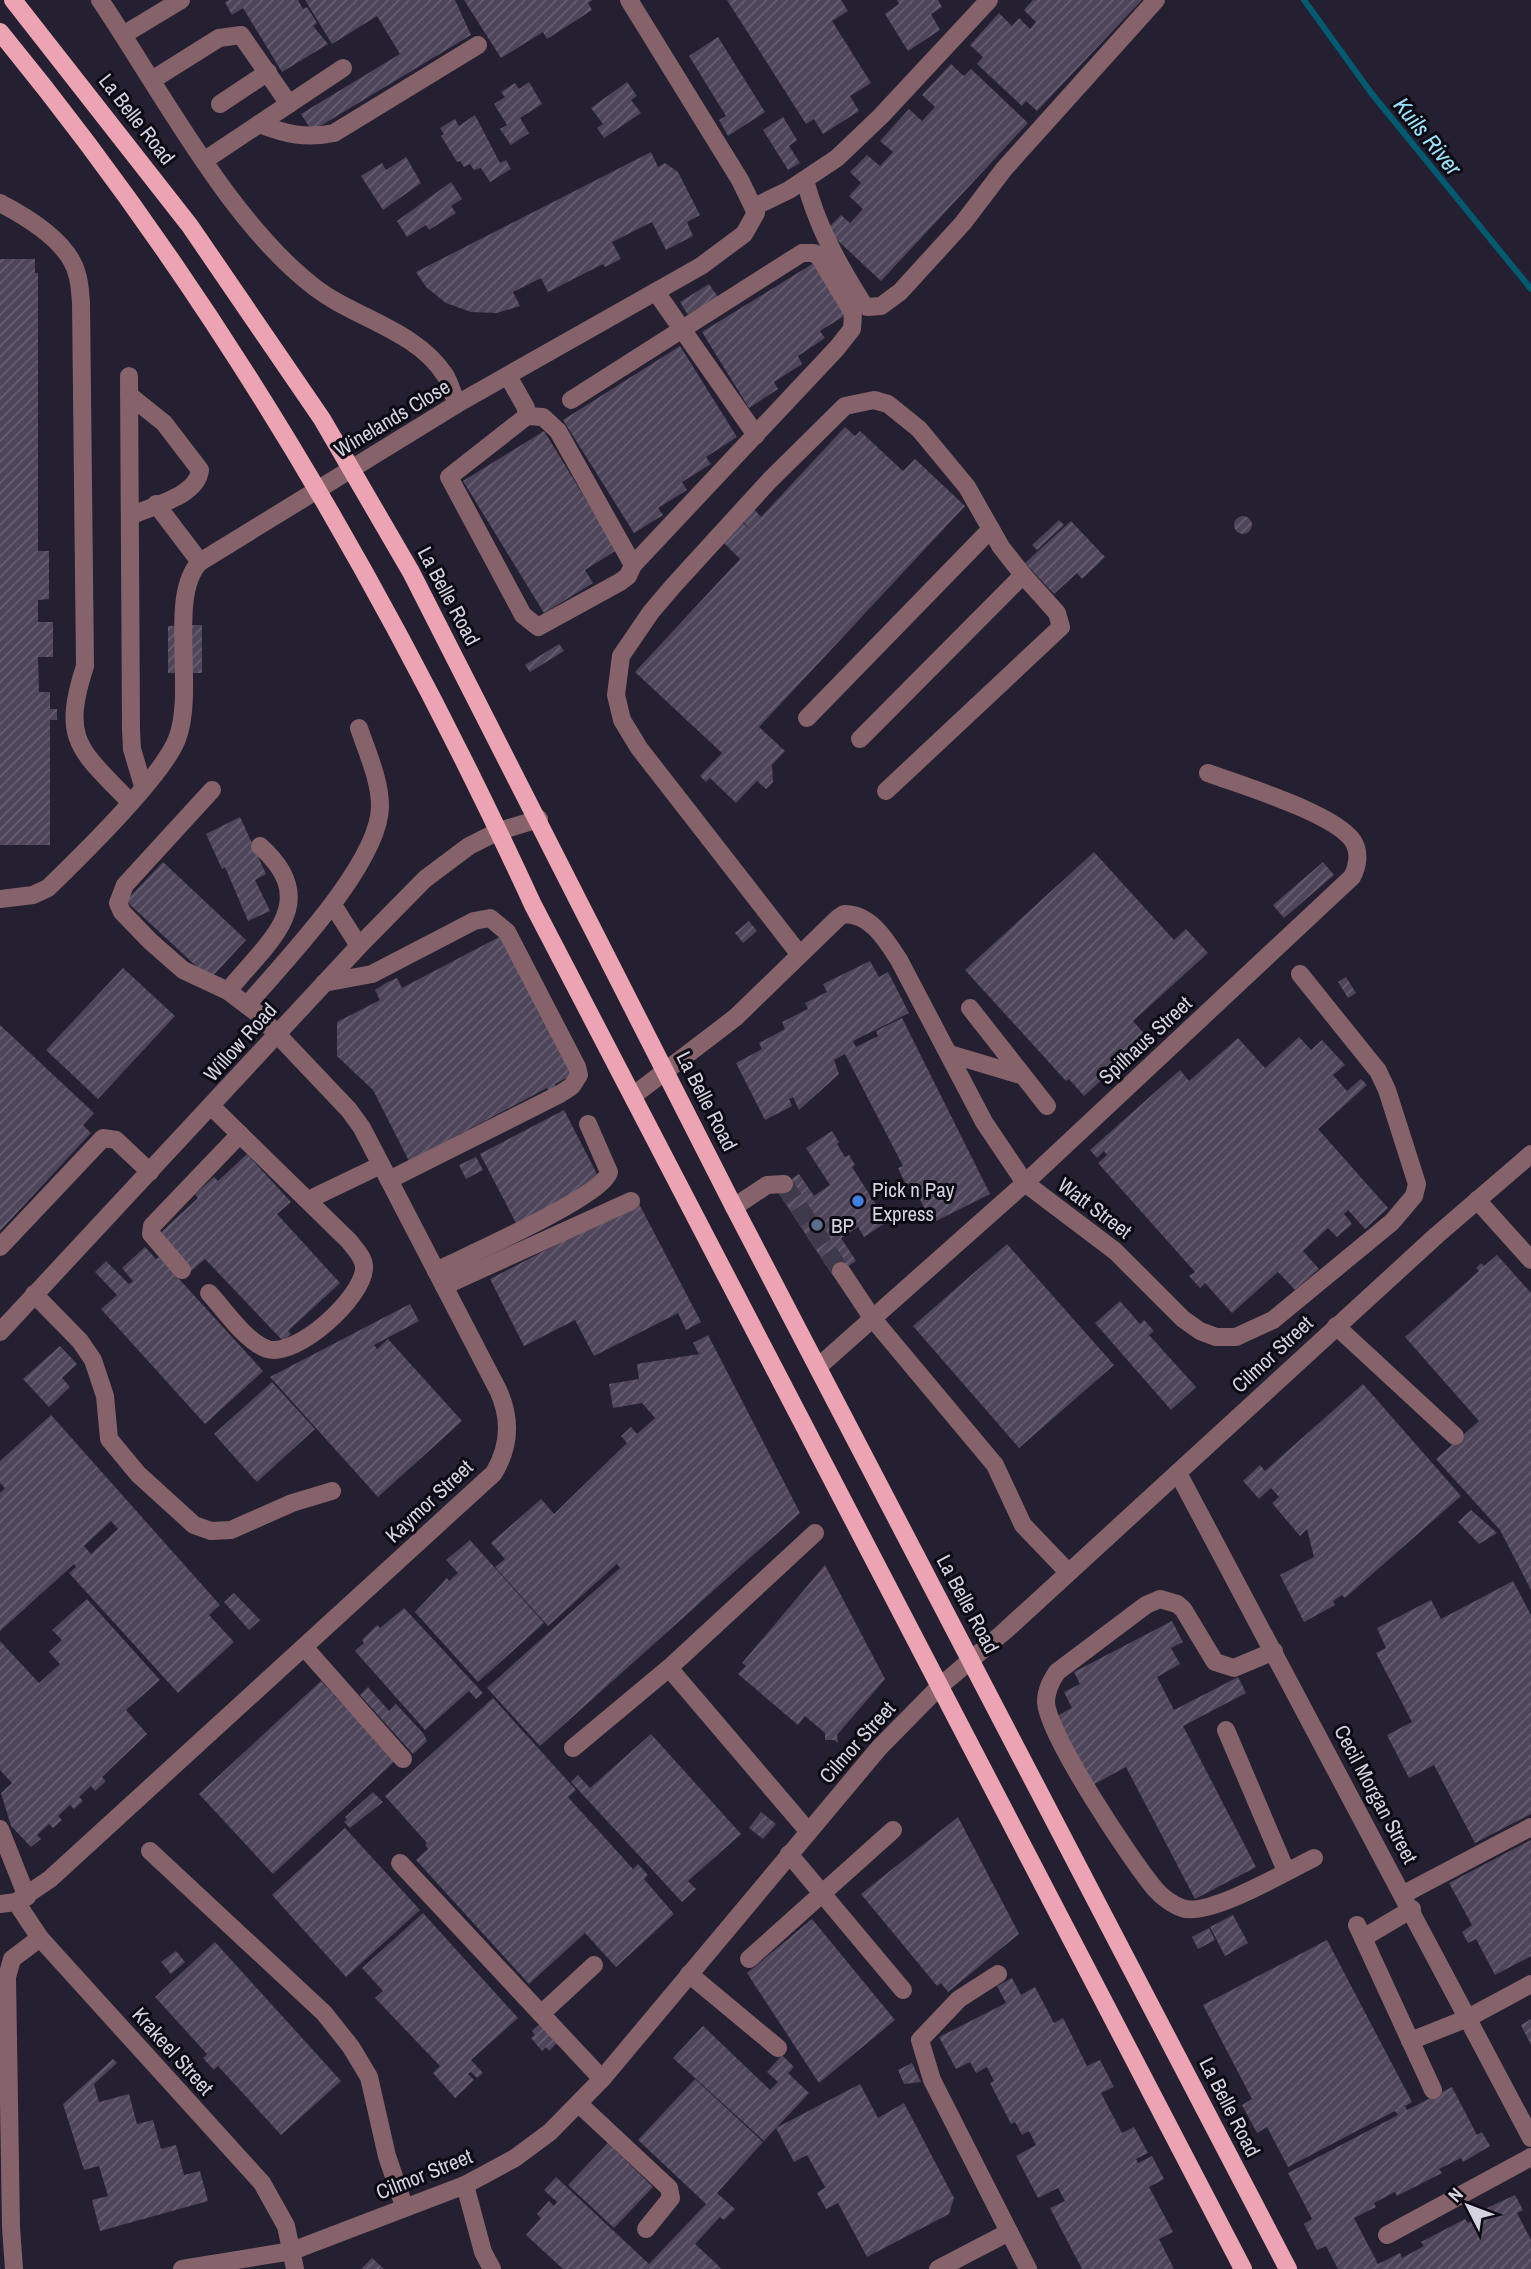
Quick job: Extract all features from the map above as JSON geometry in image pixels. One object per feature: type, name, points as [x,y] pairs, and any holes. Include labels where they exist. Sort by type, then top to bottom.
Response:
[{"type":"main road","name":"La Belle Road","points":[[13,0],[190,226],[322,419],[411,572],[539,819],[734,1207],[1288,2269]]},
{"type":"main road","points":[[0,32],[118,184],[187,283],[316,491],[410,660],[499,831],[533,905],[1243,2269]]},
{"type":"street","points":[[100,0],[205,160],[278,257],[314,287],[375,321],[429,357],[445,376],[457,404]]},
{"type":"street","points":[[123,35],[181,0]]},
{"type":"street","points":[[629,0],[754,207],[805,180],[837,158],[865,132],[989,0]]},
{"type":"street","points":[[805,180],[818,226],[834,258],[862,302],[867,307],[881,306],[900,292],[963,223],[1004,169],[1156,0]]},
{"type":"street","points":[[152,80],[207,44],[232,33],[241,35],[248,41],[289,104]]},
{"type":"street","points":[[259,124],[292,136],[315,137],[334,133],[478,46]]},
{"type":"street","points":[[205,160],[344,68]]},
{"type":"street","points":[[220,104],[268,72]]},
{"type":"street","points":[[0,203],[24,215],[47,234],[64,251],[77,272],[81,302],[85,666],[76,694],[74,731],[89,759],[129,801]]},
{"type":"street","name":"Winelands Close","points":[[200,562],[457,404],[701,266],[744,234],[753,221],[754,207]]},
{"type":"street","points":[[571,400],[802,253],[814,253],[827,267],[853,313],[852,329],[633,565],[628,576],[547,624],[532,624],[523,615],[449,477],[527,416],[543,417],[558,431],[633,565]]},
{"type":"street","points":[[656,292],[756,435]]},
{"type":"street","points":[[129,376],[131,730],[132,749],[143,786]]},
{"type":"street","points":[[508,376],[526,408],[527,416]]},
{"type":"street","points":[[129,395],[164,423],[200,470],[198,480],[189,490],[130,516]]},
{"type":"street","points":[[800,955],[679,801],[622,720],[616,695],[621,656],[666,594],[770,480],[845,406],[874,400],[888,404],[919,429],[967,487],[1023,576],[1057,613],[1061,627],[886,790]]},
{"type":"street","points":[[0,899],[33,895],[48,888],[168,756],[181,728],[186,679],[183,609],[187,583],[200,562],[156,504]]},
{"type":"street","points":[[807,718],[991,529]]},
{"type":"street","points":[[860,739],[1023,576]]},
{"type":"street","points":[[247,1004],[333,905],[379,824],[381,804],[359,728]]},
{"type":"street","name":"Spilhaus Street","points":[[818,1367],[1025,1182],[1344,887],[1355,872],[1358,858],[1354,843],[1337,825],[1208,773]]},
{"type":"street","name":"Kaymor Street","points":[[14,1901],[304,1647],[494,1473],[503,1457],[507,1442],[505,1405],[385,1172],[349,1110],[247,1004],[228,991],[183,970],[122,912],[118,903],[125,885],[212,790]]},
{"type":"street","name":"Willow Road","points":[[0,1332],[359,946],[446,861],[499,831],[539,819]]},
{"type":"street","points":[[228,991],[288,912],[289,886],[285,873],[260,846]]},
{"type":"street","points":[[333,905],[359,946]]},
{"type":"street","name":"Watt Street","points":[[634,1095],[736,1017],[844,914],[859,916],[871,924],[899,960],[984,1122],[1025,1182],[1134,1267],[1183,1319],[1216,1338],[1236,1337],[1273,1320],[1307,1294],[1406,1208],[1417,1184],[1387,1090],[1378,1071],[1300,974]]},
{"type":"street","points":[[308,1200],[385,1172],[560,1094],[577,1081],[579,1074],[507,932],[491,918],[474,921],[372,974],[324,983]]},
{"type":"street","points":[[970,1008],[1047,1106]]},
{"type":"street","points":[[950,1054],[1020,1075]]},
{"type":"street","points":[[209,1293],[257,1343],[275,1350],[292,1348],[331,1318],[354,1292],[364,1267],[362,1258],[349,1241],[212,1107]]},
{"type":"street","points":[[440,1279],[601,1185],[608,1171],[587,1124]]},
{"type":"street","points":[[182,1270],[151,1234],[152,1226],[240,1134]]},
{"type":"street","points":[[0,1247],[103,1138],[116,1140],[150,1172]]},
{"type":"street","name":"Cilmor Street","points":[[182,2269],[293,2260],[404,2206],[465,2185],[515,2158],[550,2132],[602,2078],[879,1748],[939,1687],[1178,1473],[1336,1326],[1531,1154]]},
{"type":"street","points":[[734,1207],[767,1185],[784,1184]]},
{"type":"street","points":[[1477,1200],[1531,1260]]},
{"type":"street","points":[[440,1279],[631,1201]]},
{"type":"street","points":[[841,1270],[873,1319],[995,1465],[1023,1524],[1068,1572]]},
{"type":"street","points":[[34,1294],[80,1341],[93,1360],[105,1396],[109,1439],[138,1474],[194,1525],[211,1531],[231,1530],[292,1503],[332,1491]]},
{"type":"street","points":[[1336,1326],[1455,1436]]},
{"type":"street","name":"Cecil Morgan Street","points":[[1178,1473],[1468,2018],[1524,2108],[1531,2138]]},
{"type":"street","points":[[573,1748],[669,1668],[815,1533]]},
{"type":"street","points":[[1274,1651],[1234,1668],[1215,1662],[1183,1609],[1177,1604],[1160,1599],[1146,1605],[1057,1672],[1050,1682],[1046,1703],[1049,1718],[1089,1792],[1157,1891],[1183,1909],[1198,1910],[1221,1904],[1314,1858]]},
{"type":"street","points":[[304,1647],[403,1759]]},
{"type":"street","points":[[669,1668],[808,1831]]},
{"type":"street","points":[[1226,1730],[1286,1871]]},
{"type":"street","points":[[1433,2090],[1360,1931],[1531,1827]]},
{"type":"street","name":"Krakeel Street","points":[[0,1829],[14,1901],[40,1938],[269,2191],[286,2226],[293,2260]]},
{"type":"street","points":[[749,1959],[892,1829]]},
{"type":"street","points":[[150,1851],[324,2013],[351,2047],[369,2077],[387,2156],[404,2206]]},
{"type":"street","points":[[789,1854],[903,1990]]},
{"type":"street","points":[[400,1863],[602,2078]]},
{"type":"street","points":[[14,2269],[7,1978],[12,1959],[40,1938]]},
{"type":"street","points":[[541,2014],[594,1965]]},
{"type":"street","points":[[689,1974],[778,2048]]},
{"type":"street","points":[[998,1975],[960,1999],[920,2040],[932,2081],[1028,2269]]},
{"type":"street","points":[[1410,2041],[1468,2018],[1531,1984]]},
{"type":"street","points":[[579,2104],[669,2188],[671,2198],[646,2229]]},
{"type":"street","points":[[1387,2235],[1531,2157]]},
{"type":"street","points":[[465,2185],[482,2252],[492,2269]]},
{"type":"street","points":[[938,2269],[1009,2232]]},
{"type":"building","points":[[298,0],[303,9],[307,7],[317,23],[313,26],[328,44],[282,72],[243,8],[232,15],[225,2]]},
{"type":"building","points":[[305,0],[455,0],[471,35],[312,131],[301,114],[400,54],[377,16],[332,44]]},
{"type":"building","points":[[464,0],[593,0],[588,3],[592,10],[547,39],[543,32],[501,58]]},
{"type":"building","points":[[727,0],[841,0],[848,11],[832,21],[871,83],[850,96],[859,111],[823,134],[814,119],[806,124]]},
{"type":"building","points":[[897,0],[938,0],[942,7],[931,14],[940,30],[908,51],[885,14],[899,4]]},
{"type":"building","points":[[1033,0],[1142,0],[1037,111],[1026,101],[1022,106],[977,64],[983,57],[970,45],[999,13],[1012,26],[1019,18],[1030,29],[1036,22],[1024,10]]},
{"type":"building","points":[[718,37],[765,112],[728,136],[719,120],[726,116],[689,56]]},
{"type":"building","points":[[951,64],[964,76],[971,69],[1028,123],[881,281],[835,238],[824,232],[841,215],[850,223],[863,209],[849,196],[861,183],[850,172],[867,155],[880,166],[893,152],[880,141],[909,109],[922,121],[935,107],[922,95]]},
{"type":"building","points":[[529,82],[542,104],[520,118],[529,133],[511,145],[500,129],[507,125],[494,104],[505,97],[501,92],[515,83],[519,89]]},
{"type":"building","points":[[627,82],[637,96],[631,100],[641,113],[604,138],[597,128],[603,124],[591,108]]},
{"type":"building","points":[[475,115],[500,163],[506,160],[511,169],[490,182],[481,168],[474,170],[470,164],[464,167],[460,161],[457,162],[441,136],[444,134],[440,128],[455,119],[459,126]]},
{"type":"building","points":[[783,117],[797,140],[789,146],[800,163],[788,170],[763,130]]},
{"type":"building","points":[[651,152],[658,167],[665,163],[678,172],[700,215],[687,222],[693,236],[666,250],[652,222],[612,242],[621,259],[605,267],[603,264],[548,292],[541,278],[513,292],[520,306],[497,313],[471,312],[446,303],[426,287],[416,272]]},
{"type":"building","points":[[406,157],[421,183],[383,210],[361,176],[382,163],[386,170]]},
{"type":"building","points":[[451,182],[462,199],[451,206],[456,213],[429,230],[426,225],[407,237],[397,221]]},
{"type":"building","points":[[0,259],[35,259],[35,273],[38,273],[38,551],[49,551],[49,599],[38,600],[38,622],[53,622],[53,657],[38,657],[39,692],[50,692],[50,709],[57,709],[57,720],[50,720],[50,845],[0,845]]},
{"type":"building","points":[[817,261],[849,313],[820,331],[825,338],[798,356],[802,364],[774,382],[778,389],[749,408],[702,332]]},
{"type":"building","points":[[709,284],[718,297],[688,315],[680,302]]},
{"type":"building","points":[[680,346],[737,437],[706,457],[711,464],[682,482],[687,490],[658,508],[663,515],[634,533],[563,420]]},
{"type":"building","points":[[845,427],[855,436],[860,431],[903,471],[915,459],[965,506],[759,727],[785,751],[772,765],[773,782],[766,789],[757,781],[736,803],[710,778],[706,782],[700,776],[722,753],[635,672],[740,559],[722,541],[741,521],[749,529],[743,521],[754,509],[761,517]]},
{"type":"building","points":[[544,431],[617,550],[585,570],[593,583],[544,613],[463,481]]},
{"type":"building","points":[[1243,516],[1249,519],[1252,525],[1249,531],[1243,534],[1237,531],[1234,525],[1237,519]]},
{"type":"building","points":[[1059,520],[1064,525],[1037,550],[1032,545]]},
{"type":"building","points":[[1071,521],[1105,557],[1082,579],[1077,573],[1054,594],[1025,563]]},
{"type":"building","points":[[202,625],[202,673],[168,673],[168,626]]},
{"type":"building","points":[[559,644],[564,651],[530,672],[525,665]]},
{"type":"building","points":[[240,817],[266,874],[255,880],[270,911],[248,921],[225,867],[222,869],[206,834]]},
{"type":"building","points":[[1094,852],[1174,940],[1186,929],[1208,953],[1133,1021],[1148,1038],[1084,1096],[1069,1079],[1066,1081],[965,970]]},
{"type":"building","points":[[163,862],[246,940],[210,979],[126,901]]},
{"type":"building","points":[[1323,862],[1334,875],[1284,918],[1273,905]]},
{"type":"building","points":[[749,921],[757,931],[743,943],[735,933]]},
{"type":"building","points":[[501,936],[574,1074],[555,1084],[557,1090],[550,1093],[547,1088],[409,1161],[373,1090],[337,1056],[337,1022],[380,1000],[375,990],[386,983],[397,978],[402,988]]},
{"type":"building","points":[[870,961],[879,977],[888,972],[909,1013],[853,1041],[856,1047],[878,1036],[876,1031],[902,1018],[990,1194],[932,1223],[913,1186],[908,1189],[898,1168],[903,1166],[845,1054],[834,1060],[839,1074],[799,1110],[793,1097],[789,1099],[792,1106],[765,1120],[736,1063],[762,1049],[759,1043],[785,1029],[782,1022],[808,1009],[805,1003],[827,992],[823,984]]},
{"type":"building","points":[[123,968],[175,1016],[98,1099],[46,1050]]},
{"type":"building","points":[[1346,977],[1356,993],[1348,998],[1338,982]]},
{"type":"building","points":[[0,1025],[94,1113],[83,1125],[91,1133],[0,1231]]},
{"type":"building","points":[[1299,1037],[1311,1050],[1322,1040],[1345,1065],[1333,1075],[1347,1091],[1361,1079],[1367,1085],[1318,1129],[1388,1208],[1365,1229],[1348,1210],[1344,1214],[1352,1224],[1337,1237],[1328,1228],[1303,1251],[1319,1269],[1295,1290],[1278,1272],[1232,1313],[1205,1283],[1200,1288],[1189,1276],[1195,1272],[1098,1163],[1107,1155],[1104,1151],[1097,1158],[1090,1150],[1180,1070],[1189,1081],[1238,1038],[1265,1068]]},
{"type":"building","points":[[564,1110],[600,1180],[516,1223],[480,1154]]},
{"type":"building","points":[[832,1131],[839,1142],[837,1144],[845,1157],[849,1155],[855,1165],[852,1167],[887,1222],[864,1237],[858,1227],[841,1238],[856,1261],[833,1276],[776,1189],[799,1174],[814,1196],[830,1185],[806,1148]]},
{"type":"building","points":[[247,1154],[291,1202],[277,1214],[340,1283],[288,1331],[291,1334],[283,1341],[205,1259],[191,1271],[158,1235],[198,1198],[195,1194],[214,1177],[218,1181]]},
{"type":"building","points":[[476,1157],[483,1170],[466,1179],[459,1165]]},
{"type":"building","points":[[638,1202],[701,1322],[686,1330],[678,1313],[594,1356],[575,1320],[524,1346],[490,1279]]},
{"type":"building","points":[[1007,1244],[1114,1365],[1019,1448],[913,1326]]},
{"type":"building","points":[[145,1247],[156,1259],[159,1257],[263,1371],[205,1424],[101,1309],[117,1295],[95,1272],[106,1261],[129,1284],[133,1281],[122,1268]]},
{"type":"building","points":[[1497,1255],[1531,1293],[1531,1590],[1500,1530],[1436,1459],[1479,1421],[1405,1337],[1479,1271],[1476,1268],[1481,1263],[1484,1266]]},
{"type":"building","points":[[1120,1301],[1140,1324],[1144,1320],[1154,1331],[1149,1335],[1196,1387],[1171,1410],[1095,1323]]},
{"type":"building","points":[[410,1304],[419,1321],[374,1345],[377,1349],[388,1339],[462,1421],[378,1497],[270,1377]]},
{"type":"building","points":[[708,1335],[800,1513],[540,1746],[487,1688],[620,1568],[617,1564],[548,1626],[495,1567],[505,1559],[491,1543],[541,1499],[554,1514],[627,1443],[621,1436],[631,1427],[637,1434],[655,1418],[642,1403],[613,1408],[609,1384],[639,1379],[637,1364],[699,1354],[693,1343]]},
{"type":"building","points":[[60,1346],[77,1364],[62,1378],[70,1387],[49,1407],[23,1379]]},
{"type":"building","points":[[272,1382],[315,1429],[257,1482],[214,1434]]},
{"type":"building","points":[[1363,1384],[1461,1496],[1345,1598],[1342,1595],[1333,1601],[1335,1605],[1304,1622],[1280,1575],[1314,1557],[1307,1529],[1300,1536],[1272,1503],[1279,1497],[1271,1488],[1259,1499],[1243,1481],[1260,1465],[1265,1471]]},
{"type":"building","points":[[51,1415],[220,1605],[209,1615],[234,1642],[178,1693],[69,1573],[76,1567],[74,1564],[0,1631],[0,1493],[5,1488],[0,1483],[0,1461]],"holes":[[[111,1521],[118,1529],[91,1554],[84,1546]]]},
{"type":"building","points":[[1471,1510],[1497,1533],[1479,1544],[1458,1522]]},
{"type":"building","points":[[470,1540],[544,1623],[478,1682],[415,1612],[447,1578],[449,1581],[458,1573],[446,1560]]},
{"type":"building","points":[[825,1565],[885,1679],[837,1735],[838,1743],[825,1740],[825,1733],[805,1716],[798,1725],[738,1674],[746,1666],[742,1663]]},
{"type":"building","points":[[1513,1581],[1531,1615],[1531,1814],[1475,1843],[1434,1765],[1409,1778],[1387,1735],[1412,1722],[1376,1653],[1386,1648],[1377,1628],[1431,1600],[1441,1619]]},
{"type":"building","points":[[234,1593],[260,1620],[249,1630],[224,1602]]},
{"type":"building","points":[[87,1599],[160,1680],[126,1710],[147,1734],[102,1777],[106,1781],[95,1791],[91,1786],[79,1797],[83,1801],[74,1809],[70,1805],[58,1816],[62,1820],[53,1828],[49,1824],[37,1835],[41,1839],[31,1847],[11,1826],[1,1793],[12,1783],[0,1770],[0,1641],[39,1683],[60,1664],[49,1652],[62,1640],[52,1630]]},
{"type":"building","points":[[404,1608],[483,1693],[476,1699],[469,1691],[425,1730],[355,1651],[377,1625],[380,1628]]},
{"type":"building","points":[[1172,1621],[1183,1642],[1171,1648],[1180,1664],[1157,1677],[1174,1710],[1238,1677],[1246,1693],[1183,1726],[1256,1867],[1195,1899],[1126,1767],[1089,1787],[1053,1718],[1072,1708],[1064,1692],[1080,1684],[1074,1672]]},
{"type":"building","points":[[321,1681],[395,1761],[273,1874],[199,1794]]},
{"type":"building","points":[[368,1687],[389,1711],[396,1704],[423,1733],[427,1741],[413,1754],[360,1695]]},
{"type":"building","points":[[493,1698],[576,1790],[568,1797],[633,1869],[638,1864],[648,1875],[644,1879],[674,1914],[616,1967],[585,1933],[529,1984],[416,1860],[428,1849],[425,1845],[427,1843],[385,1796]]},
{"type":"building","points":[[651,1734],[741,1834],[688,1881],[696,1889],[682,1902],[571,1782],[578,1775],[590,1788]]},
{"type":"building","points":[[373,1792],[383,1802],[350,1828],[344,1822],[347,1819],[345,1817]]},
{"type":"building","points":[[761,1812],[776,1824],[763,1839],[749,1828]]},
{"type":"building","points":[[958,1817],[1019,1934],[948,1992],[941,1983],[937,1986],[861,1894]]},
{"type":"building","points":[[345,1828],[420,1910],[346,1977],[272,1895]]},
{"type":"building","points":[[1531,1840],[1531,1956],[1495,1975],[1476,1939],[1468,1943],[1462,1932],[1472,1925],[1449,1883]]},
{"type":"building","points":[[423,1913],[518,2018],[471,2060],[483,2073],[477,2078],[471,2072],[468,2074],[474,2080],[455,2098],[433,2073],[440,2066],[375,1998],[383,1991],[362,1968]]},
{"type":"building","points":[[1233,1915],[1248,1943],[1225,1956],[1210,1927]]},
{"type":"building","points":[[812,1919],[895,2020],[819,2083],[747,1973]]},
{"type":"building","points":[[1209,1928],[1215,1940],[1198,1949],[1192,1937]]},
{"type":"building","points":[[1327,1940],[1412,2102],[1405,2106],[1407,2110],[1452,2087],[1477,2135],[1482,2132],[1490,2146],[1463,2162],[1461,2158],[1439,2169],[1442,2173],[1397,2196],[1395,2192],[1374,2203],[1376,2207],[1354,2218],[1378,2264],[1400,2253],[1402,2258],[1424,2246],[1421,2242],[1465,2219],[1468,2223],[1489,2212],[1487,2208],[1515,2195],[1523,2210],[1517,2213],[1531,2240],[1531,2269],[1338,2269],[1326,2246],[1317,2250],[1304,2224],[1312,2219],[1288,2173],[1398,2115],[1395,2111],[1288,2167],[1267,2127],[1257,2133],[1242,2105],[1252,2099],[1203,2005]]},
{"type":"building","points":[[215,1942],[341,2081],[281,2135],[218,2066],[214,2070],[203,2058],[207,2054],[155,1997]]},
{"type":"building","points":[[176,1951],[185,1962],[171,1974],[161,1962]]},
{"type":"building","points":[[1012,1978],[1021,1995],[1035,1987],[1054,2023],[1063,2018],[1087,2066],[1100,2060],[1114,2087],[1101,2093],[1122,2133],[1134,2127],[1148,2153],[1136,2159],[1138,2163],[1152,2156],[1164,2179],[1149,2187],[1173,2232],[1159,2239],[1174,2269],[1082,2269],[1050,2208],[1065,2201],[1058,2188],[1038,2198],[1016,2156],[1036,2145],[1029,2131],[1022,2135],[1015,2122],[1011,2124],[990,2083],[994,2081],[987,2067],[976,2073],[970,2062],[956,2069],[939,2037],[1006,2003],[997,1986]]},
{"type":"building","points":[[1531,2019],[1531,2045],[1521,2025]]},
{"type":"building","points":[[542,2022],[559,2041],[549,2051],[546,2047],[542,2051],[531,2038],[535,2035],[532,2031]]},
{"type":"building","points":[[703,2026],[770,2090],[778,2082],[767,2072],[782,2055],[794,2067],[788,2073],[809,2093],[764,2141],[673,2058]]},
{"type":"building","points":[[113,2059],[117,2063],[94,2084],[99,2102],[129,2094],[137,2124],[153,2120],[161,2149],[176,2145],[184,2175],[200,2171],[208,2201],[100,2231],[92,2200],[108,2196],[99,2166],[84,2170],[63,2104]]},
{"type":"building","points":[[912,2063],[921,2082],[904,2084],[898,2070]]},
{"type":"building","points":[[695,2079],[763,2142],[717,2193],[735,2209],[724,2220],[720,2217],[695,2244],[722,2269],[563,2269],[526,2235],[541,2218],[537,2214],[549,2201],[554,2206],[557,2202],[544,2190],[556,2177],[649,2264],[706,2204],[638,2140]]},
{"type":"building","points":[[860,2084],[878,2118],[904,2103],[954,2198],[949,2214],[867,2257],[838,2203],[826,2209],[817,2193],[829,2185],[825,2187],[807,2155],[794,2162],[776,2128]]},
{"type":"building","points":[[608,2143],[653,2187],[614,2228],[568,2185]]},
{"type":"building","points":[[372,2258],[384,2269],[361,2269]]},
{"type":"waterway","name":"Kuils River","points":[[1304,0],[1372,94],[1531,289]]},
{"type":"tunnel","points":[[784,1184],[841,1271]]},
{"type":"place","name":"Pick n Pay Express","points":[[858,1201]]},
{"type":"place","name":"BP","points":[[817,1225]]}]
